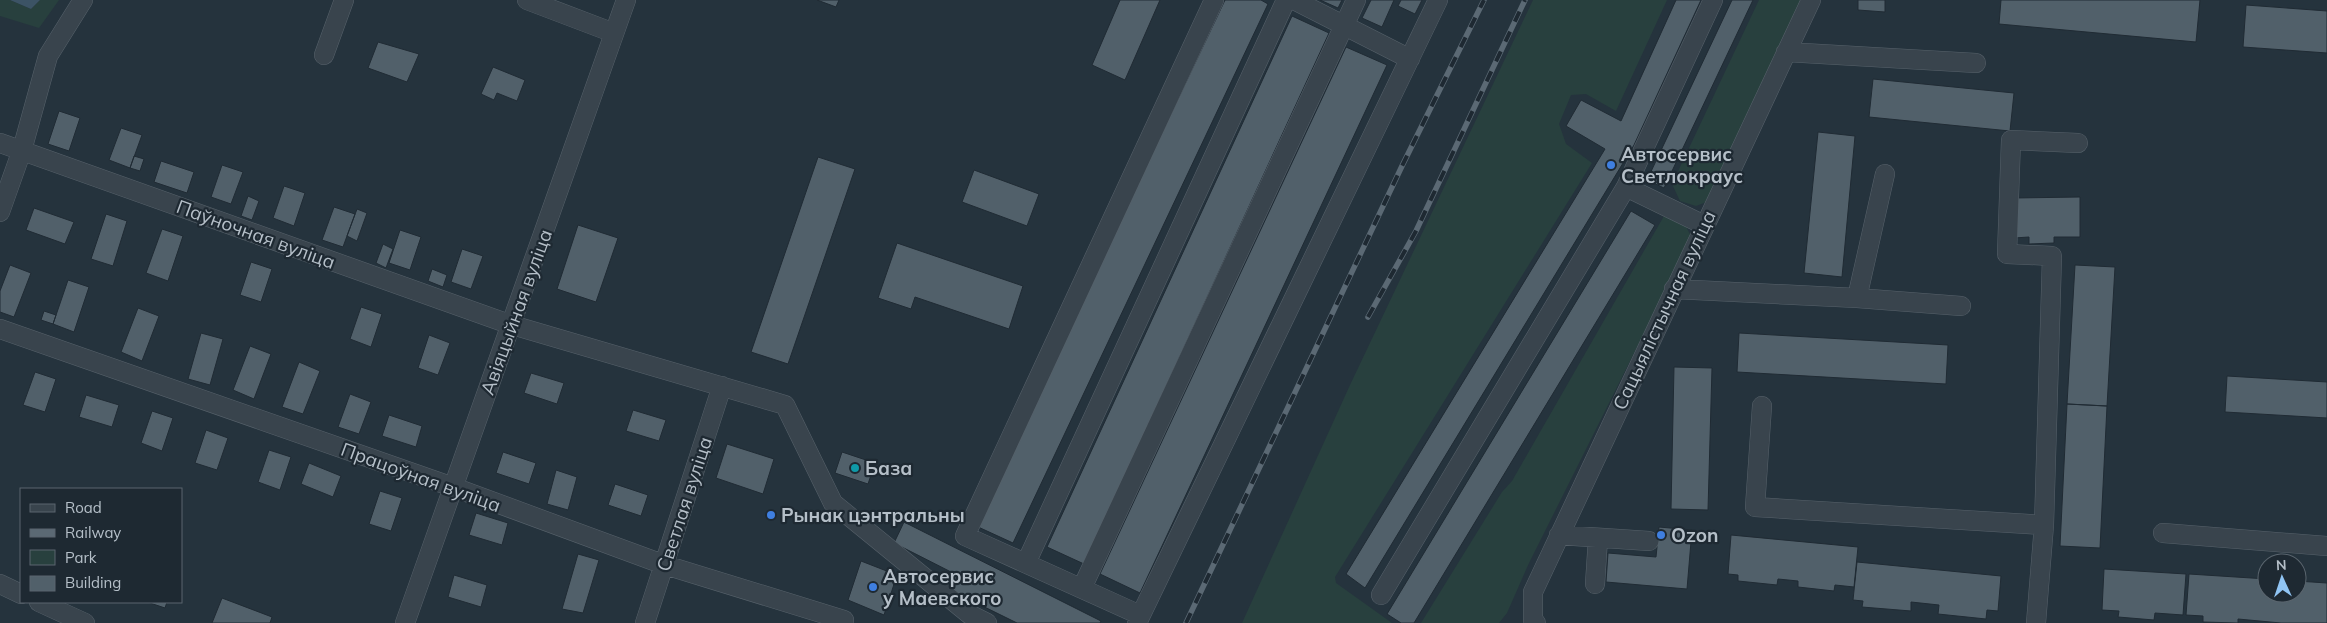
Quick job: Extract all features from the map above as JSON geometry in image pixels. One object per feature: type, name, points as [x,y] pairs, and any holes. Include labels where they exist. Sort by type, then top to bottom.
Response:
[{"type":"street","points":[[0,212],[22,150],[48,56],[83,0]]},
{"type":"street","points":[[324,55],[344,0]]},
{"type":"street","points":[[527,0],[614,33]]},
{"type":"street","name":"Авіяцыйная вуліца","points":[[405,623],[626,0]]},
{"type":"street","points":[[1214,0],[965,536],[1082,588],[1139,619],[1438,0]]},
{"type":"street","points":[[1026,563],[1286,0]]},
{"type":"street","points":[[1294,0],[1410,58]]},
{"type":"street","points":[[1082,588],[1356,0]]},
{"type":"street","points":[[1381,595],[1626,187],[1713,0]]},
{"type":"street","name":"Сацыялістычная вуліца","points":[[1533,622],[1533,592],[1811,0]]},
{"type":"street","points":[[1786,52],[1976,63]]},
{"type":"street","points":[[2036,623],[2044,525],[2052,256],[2007,254],[2011,140],[2078,143]]},
{"type":"street","name":"Паўночная вуліца","points":[[0,143],[512,325],[785,405],[832,503],[969,614],[987,623]]},
{"type":"street","points":[[1857,298],[1885,174]]},
{"type":"street","points":[[1626,187],[1704,225]]},
{"type":"street","points":[[1674,289],[1857,298],[1961,306]]},
{"type":"street","name":"Працоўная вуліца","points":[[0,329],[665,564],[844,620]]},
{"type":"street","name":"Светлая вуліца","points":[[645,623],[722,386]]},
{"type":"street","points":[[1762,406],[1755,507],[2044,525]]},
{"type":"street","points":[[2164,534],[2327,546]]},
{"type":"street","points":[[1559,535],[1648,541]]},
{"type":"street","points":[[1595,584],[1598,538]]},
{"type":"street","points":[[0,584],[20,594]]},
{"type":"street","points":[[41,603],[85,623]]},
{"type":"green space","points":[[0,0],[10,0],[31,9],[40,0],[59,0],[39,28],[0,16]]},
{"type":"green space","points":[[1533,0],[1667,0],[1616,111],[1586,94],[1571,95],[1559,124],[1566,144],[1592,163],[1335,577],[1336,583],[1392,623],[1242,623],[1350,385]]},
{"type":"green space","points":[[1759,0],[1803,0],[1709,201],[1696,206],[1680,201],[1672,184]]},
{"type":"green space","points":[[1664,216],[1683,221],[1691,236],[1689,243],[1529,563],[1507,613],[1499,623],[1421,623],[1502,492],[1512,481]]},
{"type":"water","points":[[10,0],[40,0],[31,9]]},
{"type":"building","points":[[817,0],[839,0],[836,7]]},
{"type":"building","points":[[1120,0],[1160,0],[1125,80],[1092,65]]},
{"type":"building","points":[[1225,0],[1261,0],[1268,4],[1013,543],[976,526]]},
{"type":"building","points":[[1320,0],[1342,0],[1338,8]]},
{"type":"building","points":[[1371,0],[1394,0],[1382,27],[1362,18]]},
{"type":"building","points":[[1401,0],[1422,0],[1415,14],[1398,6]]},
{"type":"building","points":[[1676,0],[1701,0],[1634,145],[1365,588],[1346,574],[1605,149],[1566,126],[1581,100],[1621,121]]},
{"type":"building","points":[[1732,0],[1753,0],[1664,188],[1647,180]]},
{"type":"building","points":[[1858,0],[1885,0],[1885,12],[1858,10]]},
{"type":"building","points":[[2001,0],[2200,0],[2196,42],[1999,24]]},
{"type":"building","points":[[2246,5],[2327,11],[2327,53],[2243,47]]},
{"type":"building","points":[[1292,16],[1329,33],[1084,564],[1047,547]]},
{"type":"building","points":[[378,42],[419,54],[407,82],[368,68]]},
{"type":"building","points":[[1346,47],[1387,65],[1140,593],[1100,574]]},
{"type":"building","points":[[493,67],[525,80],[517,101],[497,93],[494,100],[481,94]]},
{"type":"building","points":[[1873,79],[2014,93],[2010,131],[1869,117]]},
{"type":"building","points":[[59,111],[80,118],[69,151],[48,144]]},
{"type":"building","points":[[121,128],[142,135],[130,168],[109,160]]},
{"type":"building","points":[[1818,132],[1855,136],[1842,277],[1804,273]]},
{"type":"building","points":[[134,156],[144,159],[140,171],[130,168]]},
{"type":"building","points":[[818,157],[855,169],[788,364],[751,352]]},
{"type":"building","points":[[161,161],[194,172],[187,193],[154,182]]},
{"type":"building","points":[[222,165],[243,172],[231,204],[211,197]]},
{"type":"building","points":[[974,170],[1039,194],[1027,226],[962,202]]},
{"type":"building","points":[[284,186],[305,193],[294,226],[273,218]]},
{"type":"building","points":[[248,196],[259,201],[252,220],[241,216]]},
{"type":"building","points":[[2080,197],[2080,237],[2054,237],[2054,243],[2029,244],[2029,237],[2014,238],[2014,198]]},
{"type":"building","points":[[334,207],[355,214],[343,247],[322,240]]},
{"type":"building","points":[[34,208],[74,222],[65,244],[26,230]]},
{"type":"building","points":[[357,209],[367,213],[357,241],[347,236]]},
{"type":"building","points":[[1631,211],[1655,225],[1414,623],[1401,623],[1387,614]]},
{"type":"building","points":[[106,214],[127,221],[113,266],[91,259]]},
{"type":"building","points":[[578,225],[618,238],[596,302],[557,289]]},
{"type":"building","points":[[162,229],[183,236],[168,281],[146,273]]},
{"type":"building","points":[[400,230],[421,237],[410,270],[389,263]]},
{"type":"building","points":[[897,243],[1023,286],[1009,329],[915,297],[911,309],[878,298]]},
{"type":"building","points":[[383,244],[393,249],[386,268],[376,263]]},
{"type":"building","points":[[462,249],[483,256],[471,289],[451,282]]},
{"type":"building","points":[[251,262],[272,269],[261,302],[240,295]]},
{"type":"building","points":[[10,265],[31,273],[14,317],[0,312],[0,291]]},
{"type":"building","points":[[2075,265],[2115,267],[2107,406],[2067,404]]},
{"type":"building","points":[[432,269],[447,275],[443,287],[428,281]]},
{"type":"building","points":[[68,280],[89,287],[74,332],[53,324]]},
{"type":"building","points":[[361,307],[382,314],[371,347],[350,339]]},
{"type":"building","points":[[138,308],[159,316],[142,361],[121,352]]},
{"type":"building","points":[[44,311],[56,315],[53,324],[41,320]]},
{"type":"building","points":[[201,333],[223,339],[210,385],[188,379]]},
{"type":"building","points":[[1739,333],[1948,345],[1946,384],[1737,372]]},
{"type":"building","points":[[429,335],[450,343],[438,375],[418,368]]},
{"type":"building","points":[[250,346],[271,354],[254,399],[233,390]]},
{"type":"building","points":[[299,362],[320,371],[303,414],[282,407]]},
{"type":"building","points":[[1674,367],[1712,368],[1708,510],[1671,509]]},
{"type":"building","points":[[35,372],[56,379],[45,412],[23,405]]},
{"type":"building","points":[[531,373],[564,383],[557,404],[524,393]]},
{"type":"building","points":[[2227,376],[2327,382],[2327,418],[2225,412]]},
{"type":"building","points":[[350,394],[371,402],[359,434],[338,427]]},
{"type":"building","points":[[86,395],[119,405],[112,427],[79,417]]},
{"type":"building","points":[[2067,404],[2107,406],[2100,548],[2060,546]]},
{"type":"building","points":[[633,410],[666,420],[659,441],[626,431]]},
{"type":"building","points":[[152,411],[173,418],[162,451],[141,443]]},
{"type":"building","points":[[389,415],[422,426],[416,447],[382,436]]},
{"type":"building","points":[[206,430],[228,438],[217,470],[195,463]]},
{"type":"building","points":[[727,444],[774,459],[763,494],[716,478]]},
{"type":"building","points":[[269,450],[291,457],[280,490],[258,482]]},
{"type":"building","points":[[503,452],[536,463],[529,484],[496,473]]},
{"type":"building","name":"База","points":[[842,452],[875,463],[868,484],[835,473]]},
{"type":"building","points":[[309,463],[341,476],[333,497],[301,484]]},
{"type":"building","points":[[556,470],[577,477],[568,510],[547,504]]},
{"type":"building","points":[[615,484],[648,495],[641,516],[608,505]]},
{"type":"building","points":[[380,491],[402,498],[391,531],[369,524]]},
{"type":"building","points":[[476,513],[508,523],[502,545],[469,535]]},
{"type":"building","points":[[904,522],[1101,621],[1100,623],[1017,623],[948,589],[955,574],[894,543]]},
{"type":"building","points":[[1659,527],[1692,530],[1687,589],[1606,582],[1608,553],[1656,557]]},
{"type":"building","points":[[1731,535],[1858,547],[1854,587],[1835,585],[1834,591],[1798,587],[1798,581],[1778,579],[1777,585],[1738,581],[1738,575],[1728,574]]},
{"type":"building","points":[[578,554],[599,560],[583,613],[562,609]]},
{"type":"building","name":"Автосервис у Маевского","points":[[861,561],[897,575],[884,615],[848,600]]},
{"type":"building","points":[[1857,562],[2001,576],[1998,611],[1987,610],[1986,619],[1938,614],[1939,605],[1911,602],[1911,611],[1862,607],[1863,601],[1853,600]]},
{"type":"building","points":[[2104,569],[2186,574],[2183,615],[2155,613],[2154,620],[2118,617],[2119,611],[2102,610]]},
{"type":"building","points":[[2189,574],[2257,578],[2257,603],[2307,603],[2307,582],[2327,583],[2327,623],[2281,623],[2238,619],[2238,623],[2203,622],[2203,616],[2186,615]]},
{"type":"building","points":[[454,575],[487,585],[481,607],[448,597]]},
{"type":"building","points":[[222,598],[272,617],[270,623],[212,623]]},
{"type":"building","points":[[150,603],[167,603],[165,608]]},
{"type":"railway","points":[[1186,623],[1402,166],[1484,0]]},
{"type":"railway","points":[[1368,317],[1416,231],[1525,0]]},
{"type":"place","name":"Автосервис Светлокраус","points":[[1611,165]]},
{"type":"place","name":"База","points":[[855,468]]},
{"type":"place","name":"Рынак цэнтральны","points":[[771,515]]},
{"type":"place","name":"Ozon","points":[[1661,535]]},
{"type":"place","name":"Автосервис у Маевского","points":[[873,587]]}]
